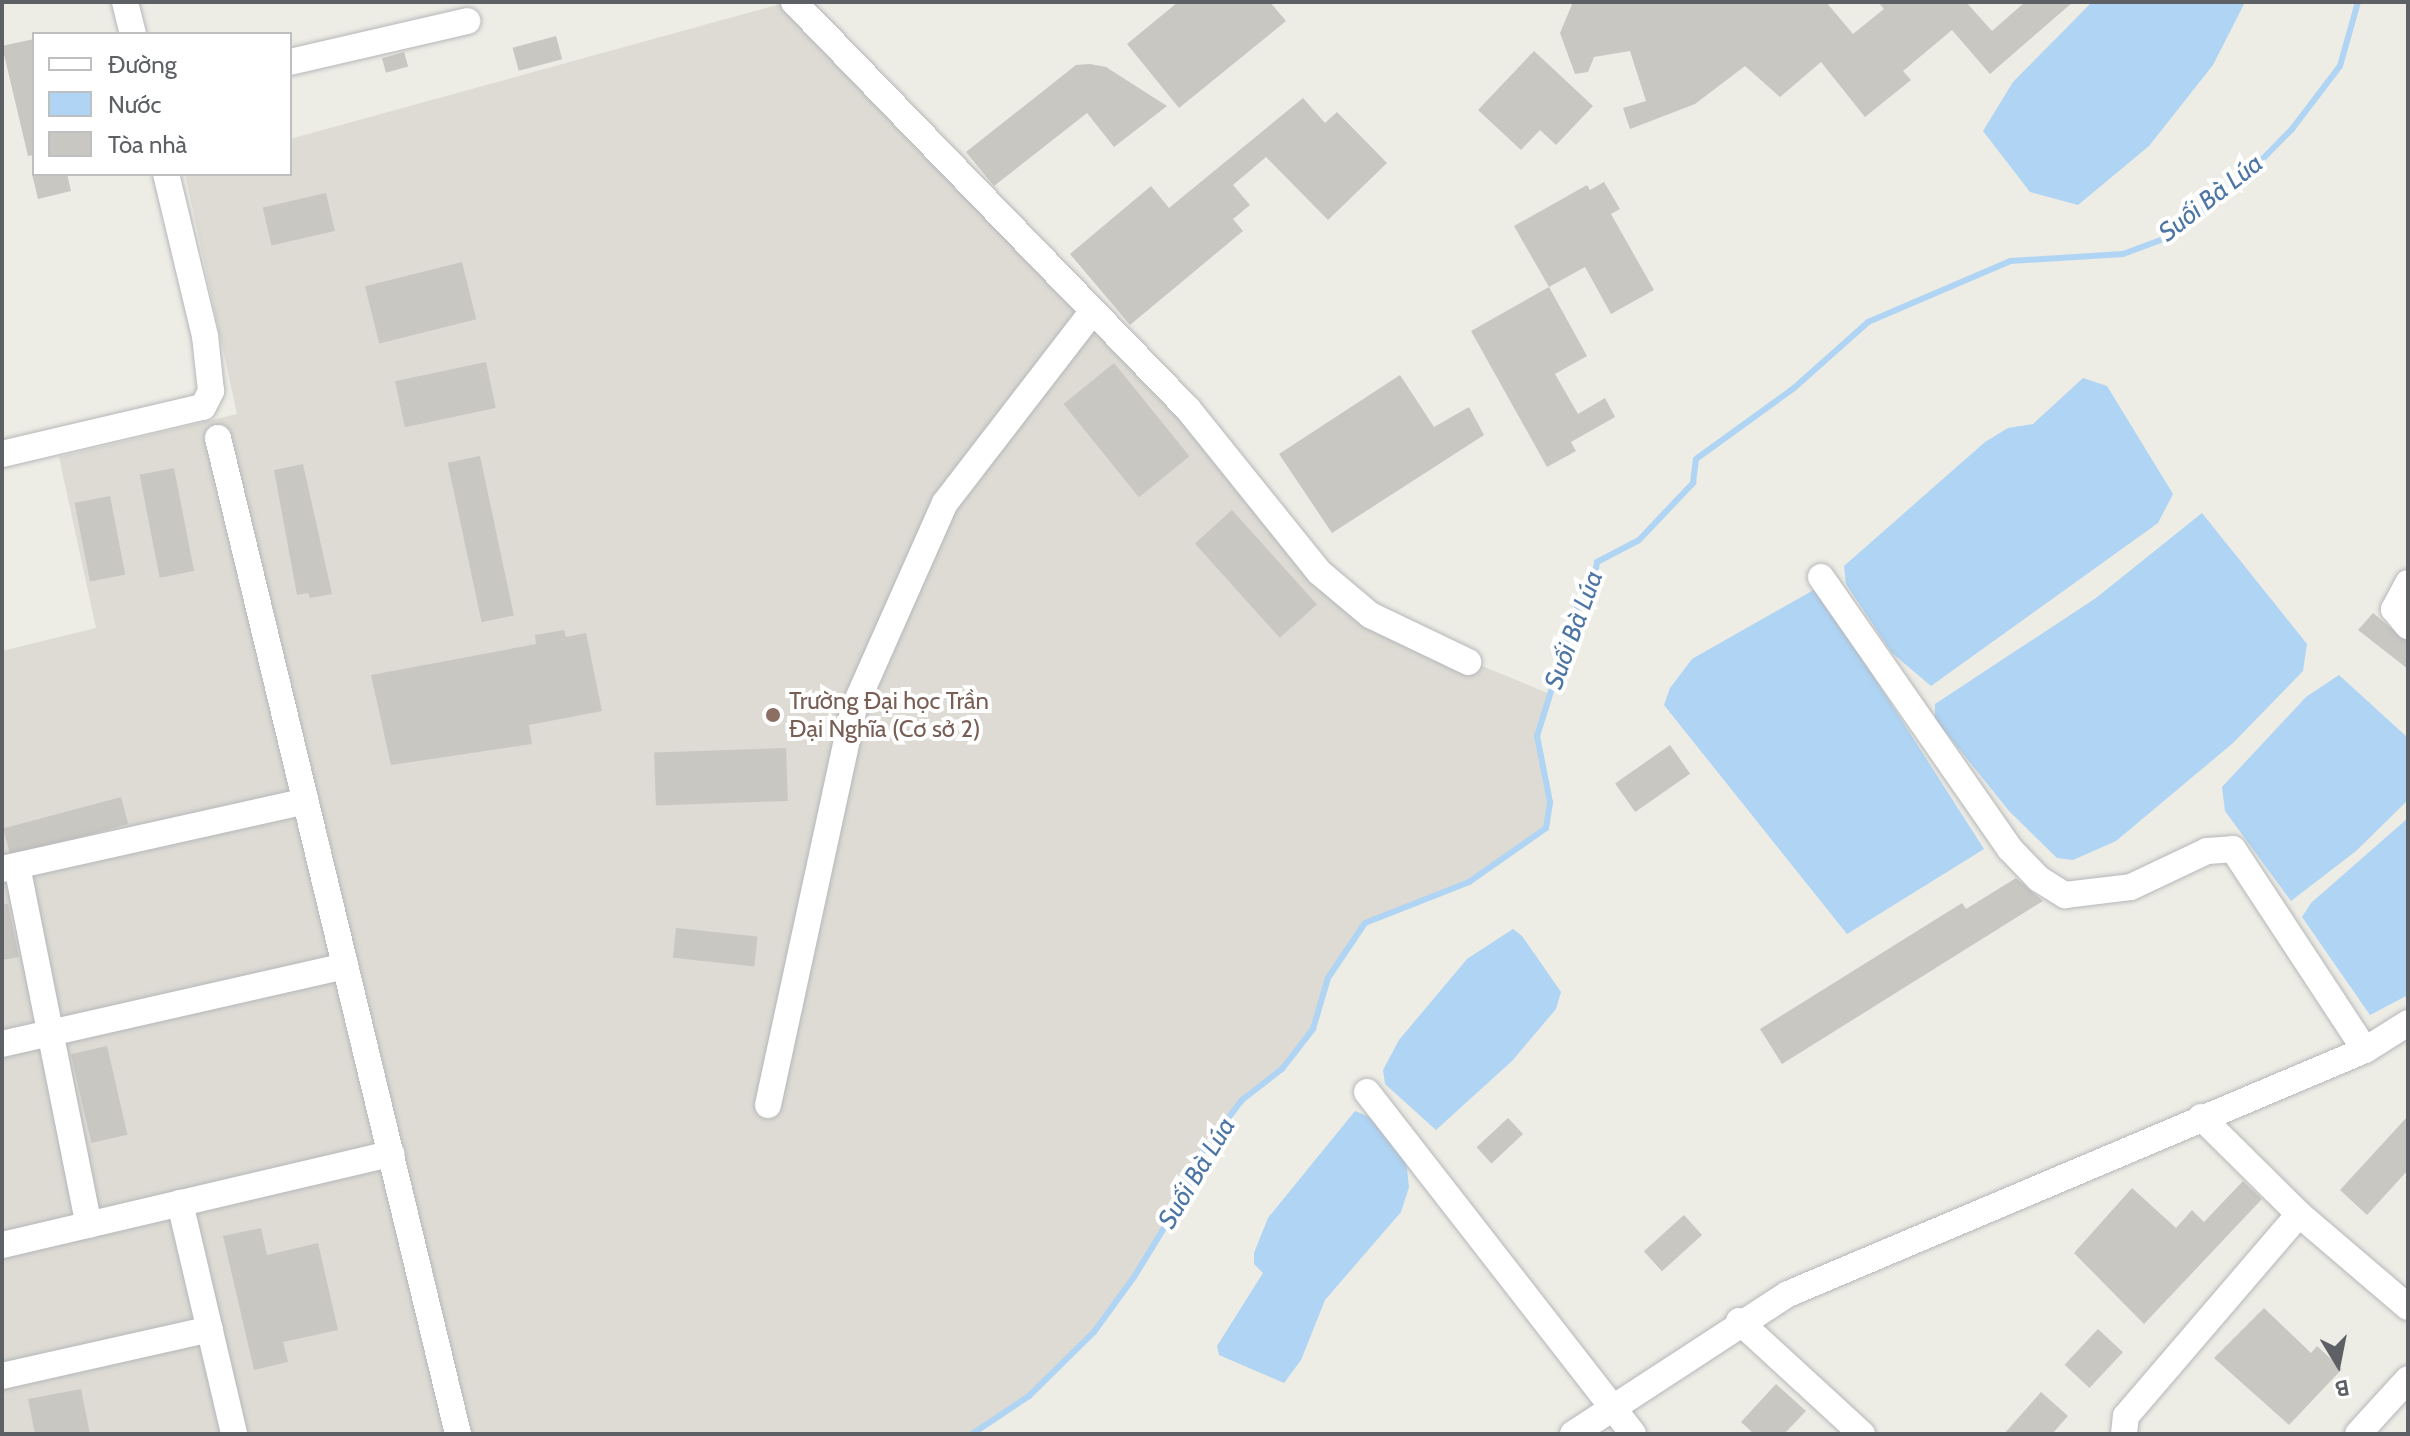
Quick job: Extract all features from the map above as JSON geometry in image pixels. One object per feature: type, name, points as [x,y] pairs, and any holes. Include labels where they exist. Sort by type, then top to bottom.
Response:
[{"type":"street","points":[[125,2],[132,32]]},
{"type":"street","points":[[794,2],[1188,409],[1319,572],[1370,615],[1468,662]]},
{"type":"street","points":[[292,62],[467,21]]},
{"type":"street","points":[[2,454],[203,407],[211,391],[205,336],[166,176]]},
{"type":"street","points":[[768,1105],[854,708],[945,503],[1093,311]]},
{"type":"street","points":[[218,438],[458,1434]]},
{"type":"street","points":[[1821,577],[2010,849],[2039,879],[2065,895],[2131,887],[2207,851],[2233,849],[2365,1050]]},
{"type":"street","points":[[2408,583],[2394,609],[2408,626]]},
{"type":"street","points":[[89,1225],[51,1033],[10,868],[305,801]]},
{"type":"street","points":[[2,1044],[345,966]]},
{"type":"street","points":[[1573,1434],[1739,1321],[1801,1288],[2365,1050],[2408,1023]]},
{"type":"street","points":[[1367,1092],[1610,1409],[1633,1434]]},
{"type":"street","points":[[2201,1117],[2299,1214],[2408,1307]]},
{"type":"street","points":[[2,1245],[391,1154]]},
{"type":"street","points":[[180,1203],[234,1434]]},
{"type":"street","points":[[2124,1434],[2126,1416],[2299,1214]]},
{"type":"street","points":[[1739,1321],[1862,1434]]},
{"type":"street","points":[[2,1376],[210,1329]]},
{"type":"street","points":[[2358,1434],[2408,1379]]},
{"type":"shaded area","name":"Trường Đại học Trần Đại Nghĩa (Cơ sở 2)","points":[[784,3],[1182,414],[1313,578],[1475,663],[1550,694],[1537,736],[1550,802],[1546,828],[1469,882],[1365,923],[1328,978],[1313,1029],[1282,1069],[1242,1100],[1203,1151],[1188,1189],[1134,1277],[1094,1332],[1029,1396],[972,1434],[2,1434],[2,651],[96,628],[59,457],[237,414],[185,176],[292,176],[292,138]]},
{"type":"water","points":[[2092,2],[2245,2],[2213,65],[2149,146],[2078,205],[2030,192],[1983,131],[2013,82]]},
{"type":"water","points":[[2083,378],[2107,386],[2173,494],[2158,523],[1931,686],[1892,653],[1846,584],[1844,566],[1985,442],[2008,428],[2033,424]]},
{"type":"water","points":[[2202,513],[2307,644],[2303,671],[2233,743],[2116,841],[2073,860],[2057,858],[2009,811],[1935,719],[1935,704],[2096,598]]},
{"type":"water","points":[[1817,588],[1984,849],[1847,934],[1664,705],[1670,688],[1692,659]]},
{"type":"water","points":[[2339,675],[2408,738],[2408,800],[2356,851],[2291,901],[2225,811],[2222,787],[2306,697]]},
{"type":"water","points":[[2408,818],[2408,995],[2370,1015],[2302,917],[2311,903]]},
{"type":"water","points":[[1513,929],[1522,936],[1561,992],[1556,1009],[1512,1061],[1436,1130],[1385,1084],[1383,1070],[1399,1040],[1467,959]]},
{"type":"water","points":[[1355,1111],[1374,1119],[1406,1160],[1409,1187],[1401,1212],[1325,1300],[1301,1360],[1284,1383],[1219,1355],[1217,1346],[1263,1273],[1254,1264],[1254,1253],[1268,1218]]},
{"type":"building","points":[[1178,2],[1270,2],[1286,21],[1179,108],[1127,44]]},
{"type":"building","points":[[1573,2],[1826,2],[1853,34],[1884,9],[1878,2],[1966,2],[1992,31],[2025,2],[2073,2],[1990,74],[1952,30],[1903,71],[1911,80],[1865,117],[1821,62],[1780,97],[1745,66],[1695,104],[1630,129],[1623,108],[1646,101],[1630,51],[1594,57],[1588,72],[1575,74],[1560,33]]},
{"type":"building","points":[[556,36],[562,59],[519,71],[513,48]]},
{"type":"building","points":[[32,39],[32,155],[28,156],[2,46]]},
{"type":"building","points":[[1534,51],[1593,106],[1556,145],[1540,130],[1521,150],[1478,110]]},
{"type":"building","points":[[404,52],[408,66],[386,73],[382,58]]},
{"type":"building","points":[[1076,65],[1106,67],[1167,106],[1114,147],[1087,113],[994,186],[966,152]]},
{"type":"building","points":[[1303,98],[1325,123],[1337,112],[1387,163],[1328,220],[1266,157],[1233,185],[1250,205],[1233,219],[1243,231],[1130,325],[1070,254],[1151,186],[1169,208]]},
{"type":"building","points":[[32,176],[67,176],[71,191],[38,199]]},
{"type":"building","points":[[1604,182],[1620,209],[1611,214],[1654,290],[1611,314],[1585,267],[1549,287],[1514,226],[1587,185],[1590,190]]},
{"type":"building","points":[[326,193],[335,231],[271,246],[263,208]]},
{"type":"building","points":[[462,262],[476,319],[379,343],[365,286]]},
{"type":"building","points":[[1549,287],[1587,356],[1555,374],[1578,414],[1605,398],[1615,417],[1571,442],[1576,451],[1547,467],[1471,331]]},
{"type":"building","points":[[486,362],[496,408],[405,427],[395,381]]},
{"type":"building","points":[[1114,363],[1190,456],[1139,497],[1063,404]]},
{"type":"building","points":[[1400,375],[1434,427],[1469,407],[1484,435],[1332,533],[1279,454]]},
{"type":"building","points":[[480,456],[514,615],[482,622],[448,463]]},
{"type":"building","points":[[303,464],[332,594],[310,598],[308,593],[297,595],[274,470]]},
{"type":"building","points":[[174,468],[194,571],[160,578],[140,475]]},
{"type":"building","points":[[110,496],[125,575],[90,581],[75,503]]},
{"type":"building","points":[[1232,510],[1317,604],[1280,638],[1195,543]]},
{"type":"building","points":[[2373,613],[2408,642],[2408,669],[2358,630]]},
{"type":"building","points":[[564,630],[566,637],[586,633],[602,711],[529,725],[532,744],[391,765],[371,675],[536,644],[535,635]]},
{"type":"building","points":[[1670,745],[1690,774],[1635,812],[1615,783]]},
{"type":"building","points":[[786,748],[788,801],[656,806],[654,753]]},
{"type":"building","points":[[121,797],[128,824],[10,856],[3,829]]},
{"type":"building","points":[[2016,878],[2043,901],[1782,1064],[1760,1029],[1962,903],[1966,909]]},
{"type":"building","points":[[2,904],[8,904],[19,957],[2,960]]},
{"type":"building","points":[[676,928],[758,937],[754,966],[673,958]]},
{"type":"building","points":[[107,1046],[127,1135],[91,1143],[71,1054]]},
{"type":"building","points":[[2408,1116],[2408,1170],[2367,1215],[2340,1190]]},
{"type":"building","points":[[1508,1118],[1523,1134],[1492,1163],[1477,1147]]},
{"type":"building","points":[[2243,1181],[2262,1199],[2144,1324],[2074,1253],[2132,1188],[2176,1228],[2192,1210],[2204,1222]]},
{"type":"building","points":[[1684,1215],[1702,1235],[1662,1271],[1644,1251]]},
{"type":"building","points":[[261,1228],[267,1255],[318,1243],[338,1330],[283,1342],[288,1362],[254,1370],[223,1236]]},
{"type":"building","points":[[2264,1308],[2311,1353],[2317,1346],[2342,1369],[2289,1425],[2214,1358]]},
{"type":"building","points":[[2098,1329],[2123,1352],[2089,1388],[2065,1365]]},
{"type":"building","points":[[1776,1384],[1806,1411],[1784,1434],[1754,1434],[1741,1422]]},
{"type":"building","points":[[81,1389],[90,1434],[35,1434],[28,1399]]},
{"type":"building","points":[[2041,1392],[2068,1416],[2052,1434],[2004,1434]]},
{"type":"waterway","name":"Suối Bà Lúa","points":[[972,1434],[1029,1396],[1094,1332],[1134,1277],[1188,1189],[1203,1151],[1242,1100],[1282,1069],[1313,1029],[1328,978],[1365,923],[1469,882],[1546,828],[1550,802],[1537,736],[1578,605],[1594,581],[1597,562],[1639,540],[1693,483],[1696,459],[1794,388],[1868,322],[2010,261],[2123,254],[2166,238],[2244,178],[2292,129],[2340,66],[2358,2]]},
{"type":"place","name":"Trường Đại học Trần Đại Nghĩa (Cơ sở 2)","points":[[773,715]]}]
